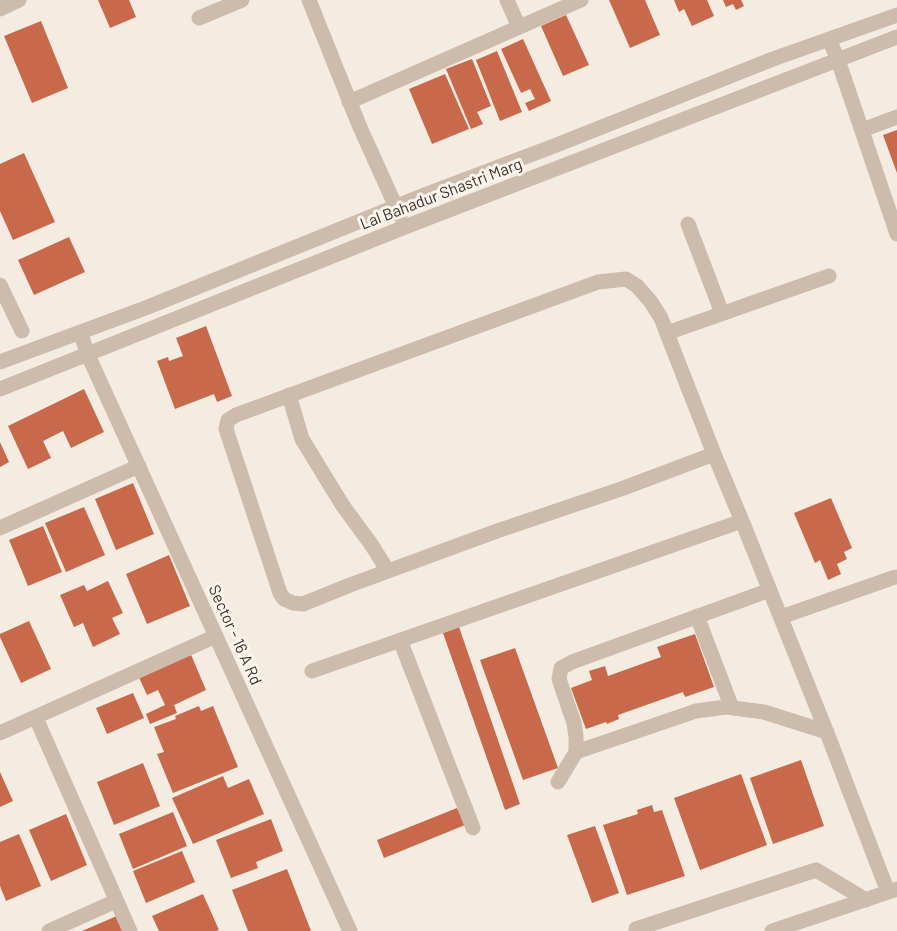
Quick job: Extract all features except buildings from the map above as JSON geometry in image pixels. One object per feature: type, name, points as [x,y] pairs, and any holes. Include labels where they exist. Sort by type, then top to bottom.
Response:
[{"type":"street","points":[[0,9],[19,0]]},
{"type":"street","points":[[199,18],[242,0]]},
{"type":"street","points":[[309,0],[349,102],[405,227]]},
{"type":"street","points":[[507,0],[519,27]]},
{"type":"street","points":[[349,102],[581,0]]},
{"type":"street","points":[[0,362],[159,302],[773,58],[897,15]]},
{"type":"street","name":"Lal Bahadur Shastri Marg","points":[[0,389],[405,227],[897,38]]},
{"type":"street","points":[[829,39],[897,234]]},
{"type":"street","points":[[862,130],[897,117]]},
{"type":"street","points":[[688,224],[722,313]]},
{"type":"street","points":[[667,333],[830,276]]},
{"type":"street","points":[[714,454],[621,489],[497,531],[303,604],[293,603],[284,599],[280,594],[226,429],[228,420],[236,415],[598,282],[626,279],[637,286],[661,318],[892,891],[772,931]]},
{"type":"street","points":[[0,285],[22,331]]},
{"type":"street","name":"Sector - 16 A Rd","points":[[80,332],[88,355],[350,931]]},
{"type":"street","points":[[289,395],[302,439],[338,498],[388,571]]},
{"type":"street","points":[[0,528],[139,466]]},
{"type":"street","points":[[312,671],[742,521]]},
{"type":"street","points":[[781,617],[895,577]]},
{"type":"street","points":[[558,782],[576,752],[574,723],[560,679],[561,668],[770,590]]},
{"type":"street","points":[[698,616],[732,708]]},
{"type":"street","points":[[0,733],[216,636]]},
{"type":"street","points":[[400,640],[473,828]]},
{"type":"street","points":[[576,752],[696,711],[726,707],[764,712],[827,732]]},
{"type":"street","points":[[36,718],[130,931]]},
{"type":"street","points":[[636,931],[636,929],[816,870],[866,900]]},
{"type":"street","points":[[49,931],[116,901]]}]
